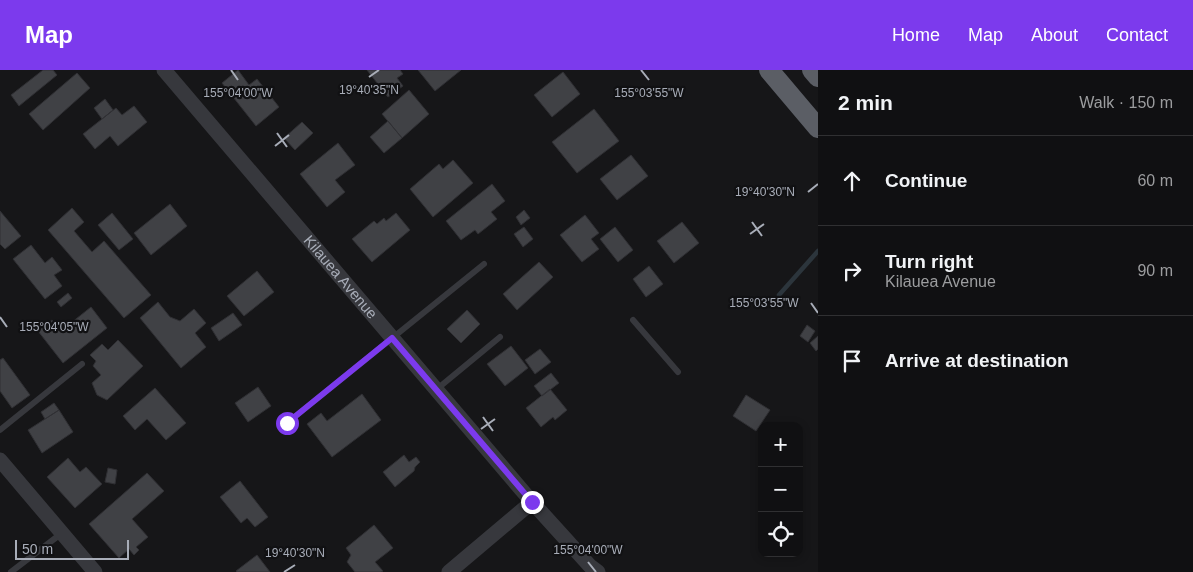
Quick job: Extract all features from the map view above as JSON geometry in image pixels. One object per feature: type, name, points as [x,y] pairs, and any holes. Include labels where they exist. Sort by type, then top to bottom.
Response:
[{"type":"highway","points":[[769,70],[818,128]]},
{"type":"highway","points":[[812,70],[818,77]]},
{"type":"street","name":"Kilauea Avenue","points":[[164,70],[532,502],[590,566],[598,572]]},
{"type":"street","points":[[0,460],[95,572]]},
{"type":"street","points":[[448,572],[532,502]]},
{"type":"lane","points":[[287,423],[484,264]]},
{"type":"lane","points":[[633,320],[678,372]]},
{"type":"lane","points":[[436,390],[500,338]]},
{"type":"lane","points":[[0,430],[82,364]]},
{"type":"lane","points":[[11,572],[62,533]]},
{"type":"building","points":[[43,70],[53,70],[57,75],[19,106],[11,95]]},
{"type":"building","points":[[238,70],[249,85],[257,79],[279,107],[256,126],[222,83]]},
{"type":"building","points":[[367,70],[400,70],[403,74],[397,78],[403,86],[388,97]]},
{"type":"building","points":[[418,70],[461,70],[435,91]]},
{"type":"building","points":[[563,72],[580,94],[552,117],[534,95]]},
{"type":"building","points":[[77,73],[90,88],[43,130],[29,114]]},
{"type":"building","points":[[409,90],[429,114],[402,138],[382,114]]},
{"type":"building","points":[[105,99],[113,110],[102,119],[94,108]]},
{"type":"building","points":[[134,106],[147,122],[118,146],[110,136],[95,149],[83,134],[116,108],[122,115]]},
{"type":"building","points":[[594,109],[619,141],[577,173],[552,142]]},
{"type":"building","points":[[388,121],[402,138],[384,153],[370,137]]},
{"type":"building","points":[[302,122],[313,133],[295,150],[284,138]]},
{"type":"building","points":[[338,143],[355,165],[335,180],[345,192],[327,207],[300,174]]},
{"type":"building","points":[[631,155],[648,176],[617,200],[600,179]]},
{"type":"building","points":[[453,160],[473,183],[433,217],[410,189],[439,164],[443,169]]},
{"type":"building","points":[[492,184],[505,201],[491,212],[497,219],[478,234],[475,230],[461,240],[446,221]]},
{"type":"building","points":[[170,204],[187,226],[151,255],[134,233]]},
{"type":"building","points":[[72,208],[84,222],[74,231],[92,252],[104,241],[151,295],[124,318],[48,230]]},
{"type":"building","points":[[524,210],[530,218],[521,225],[516,217]]},
{"type":"building","points":[[0,211],[21,236],[5,249],[0,244]]},
{"type":"building","points":[[112,213],[133,239],[119,250],[98,225]]},
{"type":"building","points":[[396,213],[410,230],[372,262],[352,239],[374,221],[377,224],[384,218],[386,221]]},
{"type":"building","points":[[585,215],[599,233],[591,239],[599,249],[582,262],[560,235]]},
{"type":"building","points":[[682,222],[699,243],[674,263],[657,241]]},
{"type":"building","points":[[524,227],[533,239],[523,247],[514,234]]},
{"type":"building","points":[[615,227],[633,250],[618,262],[600,239]]},
{"type":"building","points":[[31,245],[45,263],[52,257],[62,270],[54,275],[62,286],[45,299],[13,259]]},
{"type":"building","points":[[539,262],[553,277],[517,310],[503,294]]},
{"type":"building","points":[[649,266],[663,284],[646,297],[633,279]]},
{"type":"building","points":[[257,271],[274,292],[244,316],[227,296]]},
{"type":"building","points":[[68,293],[72,298],[61,307],[57,302]]},
{"type":"building","points":[[158,302],[170,317],[180,321],[194,309],[206,323],[195,333],[206,347],[181,368],[140,318]]},
{"type":"building","points":[[91,307],[107,328],[63,363],[38,331],[52,320],[61,331]]},
{"type":"building","points":[[467,310],[480,324],[461,343],[447,329]]},
{"type":"building","points":[[233,313],[242,325],[219,341],[211,328]]},
{"type":"building","points":[[807,325],[815,331],[808,342],[800,336]]},
{"type":"building","points":[[818,336],[818,349],[816,351],[810,343]]},
{"type":"building","points":[[118,340],[143,366],[107,400],[97,395],[92,383],[101,375],[93,366],[96,361],[90,355],[102,344],[108,350]]},
{"type":"building","points":[[511,346],[528,368],[505,386],[487,364]]},
{"type":"building","points":[[540,349],[551,362],[535,374],[525,360]]},
{"type":"building","points":[[3,358],[30,395],[12,408],[0,391],[0,360]]},
{"type":"building","points":[[551,373],[559,383],[542,396],[534,386]]},
{"type":"building","points":[[258,387],[271,406],[248,422],[235,403]]},
{"type":"building","points":[[155,388],[186,423],[166,440],[147,419],[135,430],[123,416]]},
{"type":"building","points":[[550,389],[567,410],[555,420],[553,417],[541,427],[526,408]]},
{"type":"building","points":[[362,394],[381,420],[332,457],[307,424],[321,413],[327,421]]},
{"type":"building","points":[[746,395],[770,410],[762,422],[758,422],[756,431],[733,416]]},
{"type":"building","points":[[54,403],[59,410],[45,419],[41,412]]},
{"type":"building","points":[[59,410],[73,432],[42,453],[28,430]]},
{"type":"building","points":[[404,455],[409,462],[416,457],[420,462],[414,471],[395,487],[383,472]]},
{"type":"building","points":[[68,458],[80,472],[86,467],[102,484],[75,508],[47,477]]},
{"type":"building","points":[[108,468],[117,470],[115,484],[105,482]]},
{"type":"building","points":[[147,473],[164,491],[132,519],[148,537],[136,547],[139,550],[134,555],[129,549],[119,558],[89,524]]},
{"type":"building","points":[[240,481],[268,517],[255,527],[247,518],[241,523],[220,497]]},
{"type":"building","points":[[374,525],[393,548],[375,562],[383,571],[355,572],[347,562],[351,555],[346,548]]},
{"type":"building","points":[[257,555],[270,572],[236,571]]},
{"type":"waterway","points":[[779,295],[818,251]]},
{"type":"route","points":[[287,423],[392,338],[532,502]]}]
